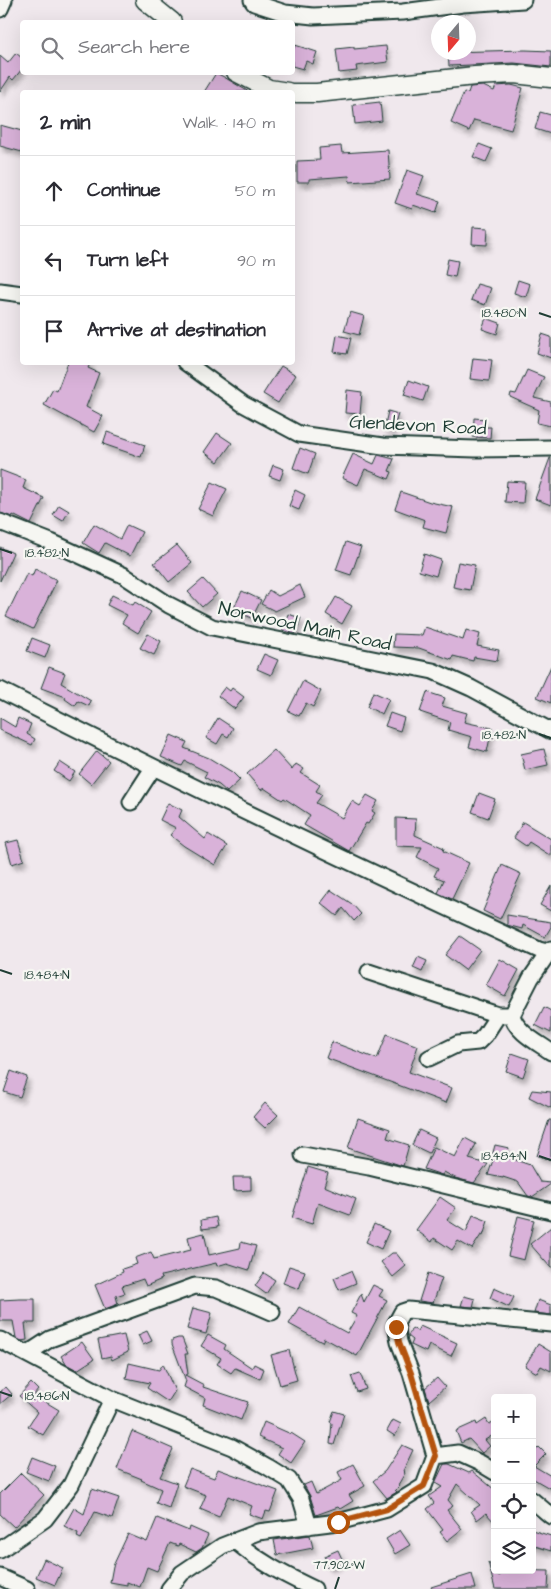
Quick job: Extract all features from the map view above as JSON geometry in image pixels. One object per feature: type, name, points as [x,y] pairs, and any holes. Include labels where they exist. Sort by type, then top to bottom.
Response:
[{"type":"street","points":[[0,10],[4,0]]},
{"type":"street","points":[[145,0],[170,20]]},
{"type":"street","points":[[252,0],[254,3],[285,13],[314,16],[403,12],[463,4],[523,0]]},
{"type":"street","points":[[295,93],[316,93],[475,76],[514,74],[551,78]]},
{"type":"street","points":[[242,75],[269,89],[275,90]]},
{"type":"street","points":[[0,290],[20,294]]},
{"type":"street","name":"Glendevon Road","points":[[189,365],[244,404],[299,434],[383,446],[474,449],[551,448]]},
{"type":"street","name":"Norwood Main Road","points":[[0,522],[51,542],[123,575],[170,605],[212,627],[433,671],[471,688],[551,731]]},
{"type":"street","points":[[0,690],[153,768],[405,889],[539,950],[550,952],[505,1015],[478,1042],[458,1044],[429,1058]]},
{"type":"street","points":[[131,802],[153,768]]},
{"type":"street","points":[[368,972],[505,1015],[521,1031],[551,1052]]},
{"type":"street","points":[[303,1155],[369,1167],[551,1211]]},
{"type":"street","points":[[28,1354],[50,1339],[194,1286],[216,1288],[272,1312]]},
{"type":"street","points":[[169,1589],[182,1573],[222,1546],[258,1532],[338,1522],[387,1509],[424,1486],[436,1456],[411,1373],[399,1342],[396,1323],[402,1312],[408,1310],[551,1324]]},
{"type":"street","points":[[0,1340],[112,1399],[232,1447],[268,1467],[289,1480],[301,1499],[309,1526]]},
{"type":"street","points":[[0,1550],[45,1520],[71,1485],[112,1399]]},
{"type":"street","points":[[436,1456],[458,1453],[491,1470]]},
{"type":"street","points":[[536,1503],[551,1516]]},
{"type":"street","points":[[235,1541],[254,1557],[273,1569],[314,1589]]},
{"type":"street","points":[[0,1577],[28,1589]]},
{"type":"building","points":[[295,45],[317,52],[313,64],[306,61],[303,69],[295,67]]},
{"type":"building","points":[[386,46],[388,62],[356,66],[357,71],[339,73],[336,49]]},
{"type":"building","points":[[476,51],[551,51],[551,67],[514,63],[449,66],[449,60],[476,60]]},
{"type":"building","points":[[16,53],[20,56],[20,71],[13,80],[10,77],[0,92],[0,56],[8,63]]},
{"type":"building","points":[[215,75],[220,75],[246,90],[205,90]]},
{"type":"building","points":[[511,85],[523,88],[511,130],[474,120],[469,131],[451,123],[464,92],[468,93],[470,87],[483,86],[494,91],[496,86]]},
{"type":"building","points":[[380,102],[382,121],[355,124],[353,105]]},
{"type":"building","points":[[540,112],[551,115],[551,134],[535,129]]},
{"type":"building","points":[[0,125],[20,130],[20,151],[0,146]]},
{"type":"building","points":[[479,144],[492,149],[486,162],[473,157]]},
{"type":"building","points":[[341,146],[342,153],[388,150],[390,179],[350,182],[349,176],[309,179],[309,182],[297,182],[297,161],[320,160],[319,148]]},
{"type":"building","points":[[407,170],[424,176],[417,194],[440,201],[436,213],[413,205],[412,209],[395,203]]},
{"type":"building","points":[[473,227],[488,228],[487,245],[472,244]]},
{"type":"building","points":[[448,259],[458,261],[455,277],[445,275]]},
{"type":"building","points":[[518,280],[530,284],[526,297],[514,293]]},
{"type":"building","points":[[477,284],[491,288],[485,305],[471,300]]},
{"type":"building","points":[[350,312],[364,316],[359,335],[344,331]]},
{"type":"building","points":[[486,318],[500,323],[497,334],[482,329]]},
{"type":"building","points":[[542,334],[551,337],[551,358],[537,353]]},
{"type":"building","points":[[337,335],[351,338],[347,354],[334,352]]},
{"type":"building","points":[[473,358],[492,360],[489,381],[470,379]]},
{"type":"building","points":[[67,365],[90,365],[88,368],[99,373],[86,407],[103,416],[94,432],[44,405],[53,389],[57,391]]},
{"type":"building","points":[[281,366],[296,375],[278,403],[263,394]]},
{"type":"building","points":[[527,370],[544,377],[534,398],[551,402],[551,426],[537,423],[539,410],[510,397],[511,393],[516,394]]},
{"type":"building","points":[[409,380],[428,387],[423,401],[404,395]]},
{"type":"building","points":[[347,390],[362,392],[360,414],[345,413]]},
{"type":"building","points":[[388,411],[398,414],[393,431],[384,429]]},
{"type":"building","points":[[474,418],[485,419],[484,427],[491,427],[490,438],[473,437]]},
{"type":"building","points":[[107,432],[145,445],[141,457],[103,444]]},
{"type":"building","points":[[217,433],[232,443],[218,462],[204,452]]},
{"type":"building","points":[[300,448],[315,454],[308,474],[293,468]]},
{"type":"building","points":[[353,454],[374,464],[378,455],[394,459],[389,471],[392,472],[389,479],[365,469],[358,485],[342,478]]},
{"type":"building","points":[[551,458],[551,505],[535,499]]},
{"type":"building","points":[[273,465],[284,469],[280,480],[269,476]]},
{"type":"building","points":[[0,470],[26,480],[23,488],[44,498],[31,524],[13,515],[12,517],[0,513]]},
{"type":"building","points":[[507,481],[525,482],[523,503],[505,502]]},
{"type":"building","points":[[212,482],[227,489],[213,516],[198,509]]},
{"type":"building","points":[[295,490],[305,495],[299,510],[289,506]]},
{"type":"building","points":[[401,492],[430,502],[453,507],[446,533],[423,527],[425,520],[395,509]]},
{"type":"building","points":[[59,505],[69,511],[63,521],[53,515]]},
{"type":"building","points":[[94,524],[120,539],[127,525],[142,532],[130,556],[105,543],[99,553],[83,543]]},
{"type":"building","points":[[346,542],[361,547],[351,575],[336,570]]},
{"type":"building","points":[[177,545],[192,563],[169,582],[154,563]]},
{"type":"building","points":[[0,547],[13,553],[0,581]]},
{"type":"building","points":[[424,554],[441,560],[436,576],[419,571]]},
{"type":"building","points":[[458,562],[475,565],[470,590],[453,587]]},
{"type":"building","points":[[35,569],[57,580],[33,629],[6,616],[27,573],[32,576]]},
{"type":"building","points":[[203,579],[217,594],[202,607],[188,592]]},
{"type":"building","points":[[300,585],[305,597],[275,611],[261,604],[269,590],[278,596]]},
{"type":"building","points":[[242,591],[261,600],[252,618],[233,610]]},
{"type":"building","points":[[112,595],[133,605],[135,602],[151,612],[138,633],[122,623],[127,615],[107,605]]},
{"type":"building","points":[[336,597],[352,606],[342,624],[326,614]]},
{"type":"building","points":[[288,614],[301,618],[295,634],[282,630]]},
{"type":"building","points":[[425,627],[463,640],[466,630],[480,634],[477,646],[499,650],[497,661],[474,657],[473,661],[453,656],[452,660],[419,648],[393,647],[394,634],[422,635]]},
{"type":"building","points":[[148,634],[161,641],[154,655],[140,648]]},
{"type":"building","points":[[32,638],[50,645],[45,658],[27,651]]},
{"type":"building","points":[[264,654],[278,660],[271,675],[257,669]]},
{"type":"building","points":[[551,666],[551,703],[537,697]]},
{"type":"building","points":[[49,667],[65,673],[61,683],[91,701],[89,706],[78,701],[75,706],[65,699],[66,697],[41,688]]},
{"type":"building","points":[[303,681],[321,691],[313,707],[306,703],[299,716],[288,711]]},
{"type":"building","points":[[225,687],[230,691],[232,688],[244,697],[235,709],[218,696]]},
{"type":"building","points":[[373,692],[389,699],[382,714],[367,707]]},
{"type":"building","points":[[427,692],[445,698],[442,706],[467,713],[464,722],[492,728],[487,752],[469,747],[472,737],[448,730],[450,722],[420,712]]},
{"type":"building","points":[[390,713],[404,718],[400,731],[385,726]]},
{"type":"building","points":[[0,718],[15,727],[18,718],[31,724],[27,734],[35,739],[32,745],[0,730]]},
{"type":"building","points":[[218,718],[233,728],[228,737],[223,734],[217,744],[206,738]]},
{"type":"building","points":[[171,735],[187,742],[184,748],[209,758],[232,772],[240,780],[227,792],[204,777],[207,772],[185,761],[182,766],[161,757]]},
{"type":"building","points":[[544,749],[548,765],[525,770],[521,754]]},
{"type":"building","points":[[274,750],[292,770],[296,764],[304,769],[301,773],[320,785],[316,791],[322,795],[316,803],[342,818],[352,801],[360,806],[367,795],[378,801],[372,811],[375,813],[368,824],[366,823],[349,851],[304,825],[310,815],[284,798],[282,800],[264,788],[261,790],[247,774]]},
{"type":"building","points":[[97,751],[109,761],[91,784],[79,774]]},
{"type":"building","points":[[60,762],[75,772],[69,781],[54,771]]},
{"type":"building","points":[[479,793],[495,799],[488,818],[472,812]]},
{"type":"building","points":[[168,803],[182,810],[179,817],[205,839],[208,834],[227,846],[215,865],[170,835],[176,828],[160,820]]},
{"type":"building","points":[[396,818],[416,819],[415,835],[444,848],[443,851],[469,863],[452,899],[438,893],[444,880],[434,876],[438,868],[417,857],[422,847],[396,846]]},
{"type":"building","points":[[523,822],[551,839],[551,856],[529,842],[526,846],[514,838]]},
{"type":"building","points":[[18,840],[24,860],[12,864],[6,843]]},
{"type":"building","points":[[502,865],[521,874],[500,919],[483,911]]},
{"type":"building","points":[[551,886],[551,911],[540,905]]},
{"type":"building","points":[[331,890],[352,904],[361,914],[354,921],[343,908],[337,916],[321,903]]},
{"type":"building","points":[[507,915],[551,922],[551,927],[545,937],[523,925],[522,929],[507,925]]},
{"type":"building","points":[[460,936],[480,950],[465,970],[445,955]]},
{"type":"building","points":[[418,957],[427,961],[422,972],[413,968]]},
{"type":"building","points":[[500,959],[519,970],[505,996],[486,985]]},
{"type":"building","points":[[544,1007],[551,1011],[551,1033],[535,1025]]},
{"type":"building","points":[[387,1034],[418,1046],[409,1072],[452,1088],[446,1103],[326,1058],[332,1042],[377,1059]]},
{"type":"building","points":[[512,1053],[529,1059],[523,1077],[506,1071]]},
{"type":"building","points":[[11,1071],[27,1077],[20,1097],[4,1092]]},
{"type":"building","points":[[532,1090],[551,1092],[551,1108],[529,1097]]},
{"type":"building","points":[[265,1103],[278,1115],[265,1128],[253,1117]]},
{"type":"building","points":[[358,1118],[390,1129],[387,1138],[409,1145],[403,1166],[348,1148]]},
{"type":"building","points":[[549,1120],[551,1120],[551,1160],[537,1156]]},
{"type":"building","points":[[419,1130],[436,1138],[429,1153],[412,1145]]},
{"type":"building","points":[[465,1138],[476,1144],[469,1159],[488,1164],[474,1183],[455,1178],[444,1172],[442,1175],[424,1169],[434,1147],[455,1157]]},
{"type":"building","points":[[495,1145],[509,1148],[507,1157],[530,1165],[540,1182],[551,1184],[532,1197],[528,1196],[518,1182],[488,1175],[494,1157],[492,1156]]},
{"type":"building","points":[[308,1167],[328,1173],[324,1186],[356,1199],[350,1215],[318,1203],[312,1224],[292,1218]]},
{"type":"building","points":[[233,1177],[251,1177],[251,1190],[234,1191]]},
{"type":"building","points":[[440,1197],[456,1208],[447,1220],[466,1232],[473,1215],[488,1221],[483,1236],[481,1235],[472,1249],[458,1241],[452,1250],[434,1238],[432,1242],[416,1230]]},
{"type":"building","points":[[518,1216],[534,1220],[524,1260],[508,1256]]},
{"type":"building","points":[[216,1217],[218,1227],[202,1229],[201,1220]]},
{"type":"building","points":[[374,1224],[389,1231],[381,1249],[366,1242]]},
{"type":"building","points":[[551,1227],[551,1268],[530,1244]]},
{"type":"building","points":[[204,1233],[209,1255],[240,1248],[241,1242],[256,1246],[249,1270],[227,1263],[217,1266],[216,1263],[161,1276],[162,1279],[146,1286],[143,1279],[122,1286],[125,1293],[116,1296],[118,1304],[105,1309],[95,1285],[123,1272],[122,1269],[137,1264],[135,1258],[151,1252],[154,1259],[191,1250],[188,1237]]},
{"type":"building","points":[[392,1253],[396,1253],[406,1266],[393,1277],[381,1262]]},
{"type":"building","points":[[289,1266],[305,1271],[299,1289],[283,1283]]},
{"type":"building","points":[[351,1271],[356,1283],[339,1290],[334,1278]]},
{"type":"building","points":[[264,1273],[275,1280],[266,1294],[255,1286]]},
{"type":"building","points":[[428,1273],[442,1278],[433,1303],[419,1301]]},
{"type":"building","points":[[373,1285],[383,1290],[379,1296],[387,1300],[357,1356],[324,1338],[322,1342],[289,1324],[299,1307],[347,1333],[357,1316],[351,1313],[361,1294],[364,1302]]},
{"type":"building","points":[[494,1288],[514,1297],[509,1307],[490,1298]]},
{"type":"building","points":[[464,1296],[475,1299],[473,1307],[461,1306]]},
{"type":"building","points":[[35,1299],[35,1323],[25,1323],[27,1340],[21,1341],[16,1338],[13,1321],[0,1321],[0,1300]]},
{"type":"building","points":[[538,1300],[551,1305],[551,1315],[534,1313]]},
{"type":"building","points":[[193,1308],[212,1313],[206,1334],[187,1329]]},
{"type":"building","points":[[420,1326],[457,1343],[451,1356],[429,1345],[426,1352],[411,1345],[413,1340],[408,1336],[412,1328],[417,1331]]},
{"type":"building","points":[[147,1331],[152,1341],[143,1345],[138,1335]]},
{"type":"building","points":[[124,1335],[128,1352],[112,1360],[111,1356],[102,1358],[98,1340]]},
{"type":"building","points":[[208,1335],[226,1345],[224,1349],[252,1368],[254,1364],[264,1369],[260,1379],[235,1368],[231,1373],[217,1364],[221,1358],[201,1346]]},
{"type":"building","points":[[182,1338],[188,1354],[185,1354],[188,1374],[185,1375],[204,1385],[203,1387],[248,1402],[241,1420],[203,1405],[205,1398],[184,1387],[186,1381],[172,1344],[172,1340]]},
{"type":"building","points":[[82,1342],[94,1359],[77,1370],[66,1364],[61,1356]]},
{"type":"building","points":[[538,1344],[551,1352],[551,1371],[541,1366],[537,1373],[525,1366]]},
{"type":"building","points":[[289,1350],[297,1380],[280,1385],[271,1355]]},
{"type":"building","points":[[129,1363],[159,1370],[163,1364],[175,1391],[168,1402],[147,1388],[150,1383],[126,1378]]},
{"type":"building","points":[[360,1373],[366,1389],[357,1392],[351,1376]]},
{"type":"building","points":[[437,1378],[445,1387],[429,1401],[425,1388]]},
{"type":"building","points":[[31,1383],[38,1390],[34,1395],[59,1410],[43,1435],[28,1426],[37,1412],[19,1396]]},
{"type":"building","points":[[6,1387],[12,1394],[0,1404],[0,1391]]},
{"type":"building","points":[[334,1411],[344,1414],[334,1445],[330,1444],[332,1423],[330,1422]]},
{"type":"building","points":[[486,1419],[489,1424],[491,1423],[491,1436],[485,1440],[490,1446],[482,1453],[469,1439],[461,1443],[456,1431],[476,1422],[477,1425]]},
{"type":"building","points":[[393,1420],[401,1424],[395,1436],[387,1431]]},
{"type":"building","points":[[264,1422],[291,1433],[305,1442],[291,1463],[278,1454],[282,1448],[258,1437]]},
{"type":"building","points":[[132,1431],[173,1449],[160,1477],[177,1483],[169,1508],[156,1503],[161,1489],[117,1469]]},
{"type":"building","points":[[402,1445],[413,1450],[403,1471],[405,1473],[395,1490],[397,1492],[387,1498],[373,1481],[385,1471]]},
{"type":"building","points":[[539,1447],[546,1454],[536,1464],[536,1450]]},
{"type":"building","points":[[32,1457],[55,1466],[49,1481],[26,1472]]},
{"type":"building","points":[[353,1464],[365,1486],[349,1495],[353,1501],[340,1509],[338,1507],[316,1515],[304,1485],[311,1482],[316,1494],[342,1480],[338,1472]]},
{"type":"building","points":[[444,1464],[449,1464],[469,1473],[472,1471],[491,1487],[491,1519],[486,1513],[477,1520],[471,1511],[480,1505],[457,1484],[448,1500],[453,1506],[447,1510],[462,1529],[447,1541],[440,1532],[443,1530],[427,1509],[434,1503],[429,1496],[442,1487],[435,1483]]},
{"type":"building","points":[[536,1467],[551,1476],[551,1489],[536,1480]]},
{"type":"building","points":[[190,1469],[214,1478],[218,1469],[278,1491],[270,1512],[266,1511],[263,1519],[249,1514],[252,1506],[228,1496],[219,1517],[200,1509],[206,1495],[183,1486]]},
{"type":"building","points":[[21,1473],[44,1495],[14,1527],[0,1514],[0,1494]]},
{"type":"building","points":[[92,1489],[119,1498],[112,1518],[95,1512],[81,1539],[77,1537],[78,1533],[64,1526],[74,1508],[84,1514]]},
{"type":"building","points":[[157,1518],[189,1531],[190,1527],[208,1535],[202,1548],[196,1552],[179,1544],[178,1546],[170,1543],[157,1571],[147,1567],[140,1587],[127,1582],[127,1585],[110,1582],[113,1566],[128,1534],[147,1542]]},
{"type":"building","points":[[400,1530],[410,1545],[395,1554],[386,1539]]},
{"type":"building","points":[[536,1531],[551,1536],[551,1551],[536,1546]]},
{"type":"building","points":[[310,1535],[313,1548],[277,1555],[274,1540]]},
{"type":"building","points":[[338,1550],[342,1559],[339,1560],[340,1562],[329,1567],[324,1556]]},
{"type":"building","points":[[44,1559],[63,1568],[55,1585],[36,1577]]},
{"type":"building","points":[[536,1571],[549,1571],[548,1589],[495,1589],[491,1574],[497,1574],[499,1576],[502,1574],[536,1574]]},
{"type":"building","points":[[472,1574],[476,1589],[432,1589],[431,1587]]},
{"type":"route","points":[[338,1522],[387,1509],[424,1486],[436,1456],[411,1373],[399,1342],[396,1327]]}]
